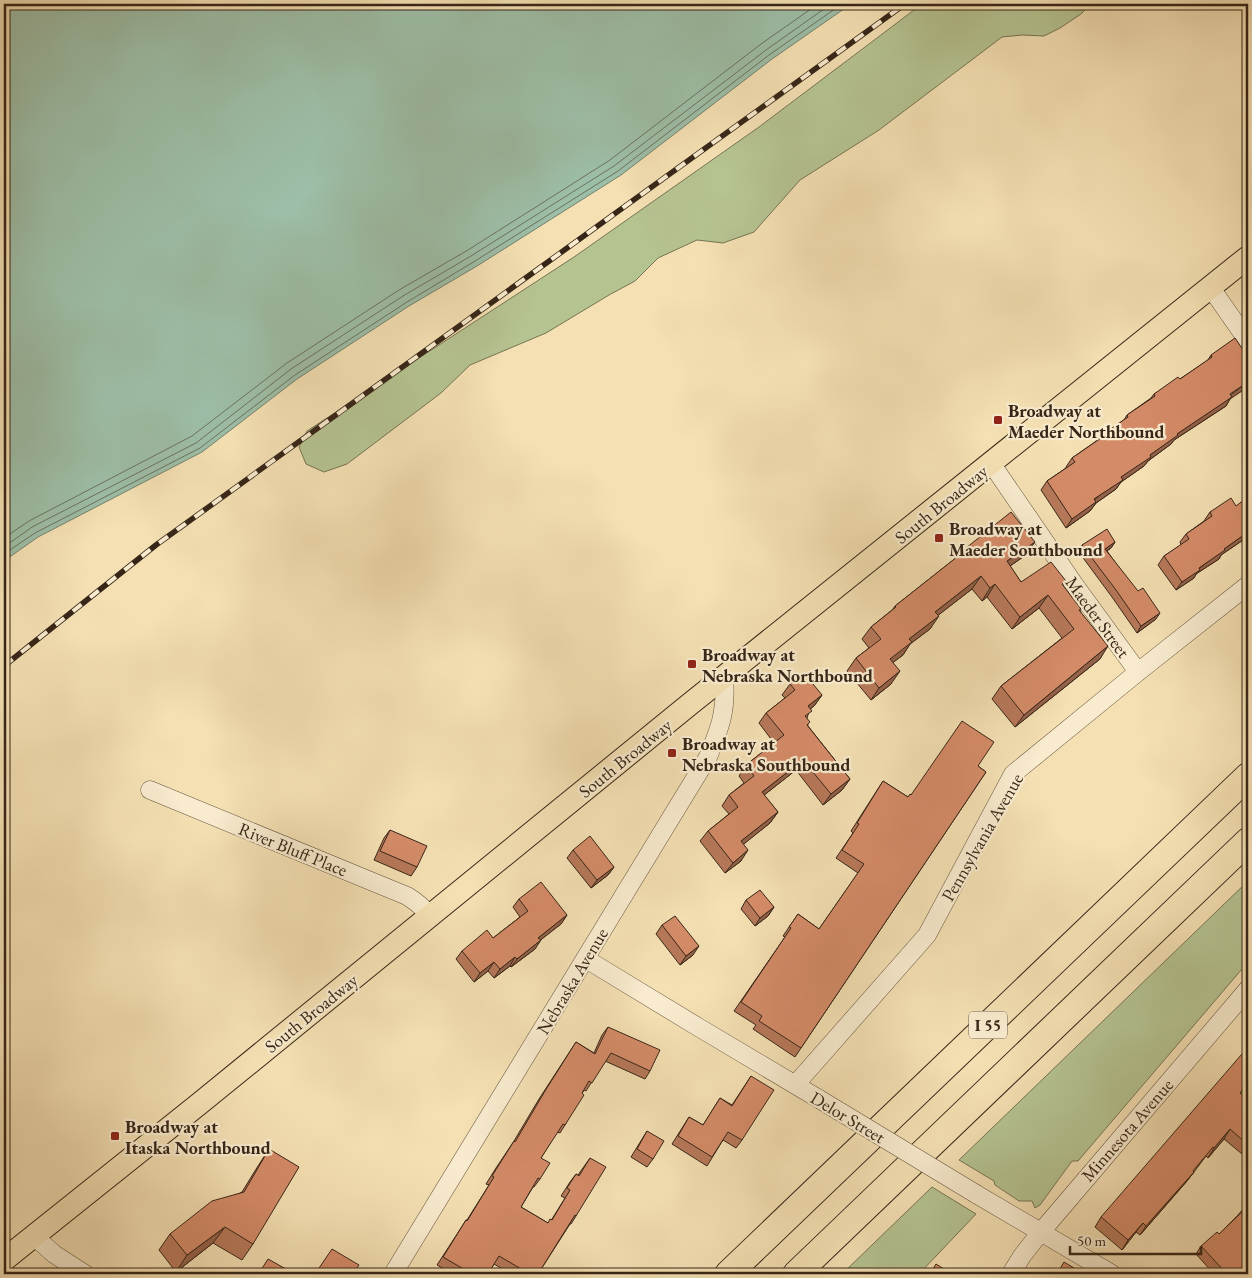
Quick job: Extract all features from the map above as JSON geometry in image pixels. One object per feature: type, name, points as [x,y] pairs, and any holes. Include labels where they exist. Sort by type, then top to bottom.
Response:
[{"type":"highway","name":"I 55","points":[[728,1274],[1248,776]]},
{"type":"highway","name":"I 55","points":[[796,1274],[1248,841]]},
{"type":"main road","name":"South Broadway","points":[[4,1260],[1248,257]]},
{"type":"street","points":[[1210,288],[1248,341]]},
{"type":"street","name":"Maeder Street","points":[[991,463],[1074,584],[1138,672]]},
{"type":"street","name":"Pennsylvania Avenue","points":[[795,1085],[927,935],[1014,774],[1248,585]]},
{"type":"street","name":"Nebraska Avenue","points":[[393,1274],[708,757],[724,713],[726,693],[724,678]]},
{"type":"street","name":"River Bluff Place","points":[[150,790],[408,896],[424,908],[430,916]]},
{"type":"street","name":"Delor Street","points":[[586,959],[698,1028],[1112,1274]]},
{"type":"street","name":"Minnesota Avenue","points":[[1011,1274],[1040,1232],[1248,990]]},
{"type":"street","points":[[34,1236],[54,1254],[82,1273]]},
{"type":"shaded area","points":[[922,4],[1090,4],[1081,14],[1044,36],[1022,35],[1002,37],[879,130],[800,180],[754,232],[723,243],[697,240],[658,258],[635,281],[546,333],[470,365],[441,393],[347,464],[324,472],[306,464],[299,447],[307,431],[574,257],[759,127]]},
{"type":"shaded area","points":[[1248,881],[1248,962],[1078,1161],[1072,1161],[1040,1205],[1035,1208],[1032,1201],[1019,1201],[995,1185],[994,1181],[959,1160]]},
{"type":"shaded area","points":[[932,1187],[976,1214],[919,1274],[842,1274]]},
{"type":"water","points":[[4,4],[851,4],[772,59],[621,175],[477,266],[409,306],[297,379],[202,452],[38,537],[4,561]]},
{"type":"building","points":[[1235,338],[1248,357],[1248,382],[1230,394],[1232,397],[1177,434],[1150,455],[1151,457],[1121,477],[1123,480],[1094,499],[1096,502],[1072,519],[1047,481],[1075,462],[1072,458],[1128,417],[1127,415],[1155,396],[1154,394],[1212,357],[1211,355]]},
{"type":"building","points":[[1248,497],[1248,532],[1182,582],[1164,556],[1189,539],[1186,534],[1212,516],[1210,512],[1231,498],[1236,506]]},
{"type":"building","points":[[1011,512],[1035,542],[1007,561],[1021,582],[1051,562],[1066,581],[1062,584],[1081,609],[1079,610],[1108,646],[1024,715],[1001,686],[1074,629],[1048,595],[1020,617],[995,584],[990,588],[981,576],[935,612],[939,616],[909,639],[912,642],[890,659],[900,671],[879,688],[856,658],[881,639],[871,627]]},
{"type":"building","points":[[1107,529],[1115,542],[1105,549],[1138,591],[1143,588],[1160,613],[1141,626],[1082,545]]},
{"type":"building","points":[[804,673],[822,695],[808,706],[812,711],[805,716],[810,722],[807,725],[850,779],[831,794],[803,760],[762,792],[778,812],[741,841],[748,850],[733,863],[708,831],[738,807],[729,795],[754,776],[746,765],[784,735],[766,713],[795,690],[790,684]]},
{"type":"building","points":[[962,721],[994,742],[978,766],[986,772],[801,1048],[759,1021],[762,1016],[741,1002],[791,928],[789,927],[798,914],[819,929],[864,864],[842,850],[883,781],[908,797],[911,795]]},
{"type":"building","points":[[390,830],[427,846],[417,867],[380,851]]},
{"type":"building","points":[[590,836],[614,867],[597,880],[573,850]]},
{"type":"building","points":[[541,882],[567,915],[538,938],[541,940],[517,959],[515,957],[500,969],[494,962],[480,973],[462,951],[487,930],[493,938],[528,911],[519,899]]},
{"type":"building","points":[[760,890],[774,907],[760,918],[746,900]]},
{"type":"building","points":[[675,916],[699,946],[686,956],[662,925]]},
{"type":"building","points":[[608,1027],[660,1050],[650,1071],[611,1053],[592,1083],[589,1081],[582,1093],[584,1095],[541,1158],[550,1163],[540,1179],[538,1178],[521,1207],[548,1223],[550,1219],[552,1220],[570,1190],[567,1188],[576,1174],[579,1176],[590,1158],[606,1167],[538,1274],[530,1274],[499,1256],[488,1274],[472,1274],[443,1257],[576,1042],[595,1054]]},
{"type":"building","points":[[1248,1047],[1248,1083],[1240,1093],[1248,1101],[1248,1145],[1230,1129],[1146,1226],[1143,1223],[1128,1240],[1101,1217]]},
{"type":"building","points":[[751,1076],[774,1090],[742,1140],[728,1132],[712,1157],[678,1136],[689,1117],[703,1125],[720,1098],[732,1106]]},
{"type":"building","points":[[647,1131],[664,1141],[653,1159],[637,1149]]},
{"type":"building","points":[[269,1149],[299,1167],[253,1244],[225,1227],[187,1255],[170,1234],[212,1201],[244,1192]]},
{"type":"building","points":[[1248,1203],[1248,1274],[1227,1274],[1201,1246],[1217,1232],[1219,1234],[1245,1209]]},
{"type":"building","points":[[332,1249],[359,1265],[353,1274],[315,1274]]},
{"type":"building","points":[[268,1259],[286,1269],[283,1274],[259,1273]]},
{"type":"building","points":[[1064,1262],[1084,1274],[1057,1274]]},
{"type":"building","points":[[936,1264],[952,1274],[930,1274]]},
{"type":"railway","points":[[4,666],[156,545],[905,4]]},
{"type":"place","name":"Broadway at Maeder Northbound","points":[[998,420]]},
{"type":"place","name":"Broadway at Maeder Southbound","points":[[939,538]]},
{"type":"place","name":"Broadway at Nebraska Northbound","points":[[692,664]]},
{"type":"place","name":"Broadway at Nebraska Southbound","points":[[672,753]]},
{"type":"place","name":"Broadway at Itaska Northbound","points":[[115,1136]]}]
